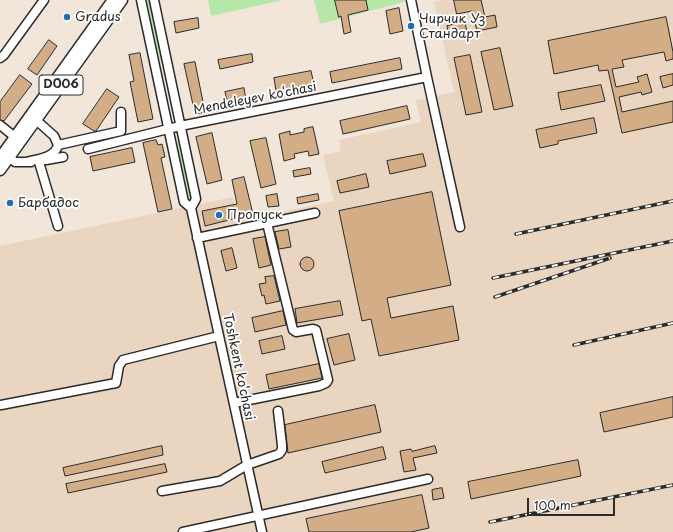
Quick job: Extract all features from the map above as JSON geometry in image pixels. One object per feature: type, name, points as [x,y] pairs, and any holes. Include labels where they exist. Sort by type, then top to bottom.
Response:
[{"type":"main road","name":"D006","points":[[0,170],[15,137],[113,0]]},
{"type":"main road","name":"D006","points":[[5,158],[36,120],[122,0]]},
{"type":"street","points":[[0,58],[4,55],[44,0]]},
{"type":"street","name":"Toshkent ko‘chasi","points":[[142,0],[184,202],[191,208],[262,532]]},
{"type":"street","name":"Toshkent ko‘chasi","points":[[154,0],[196,199],[191,208]]},
{"type":"street","points":[[411,0],[460,227]]},
{"type":"street","name":"Mendeleyev ko‘chasi","points":[[88,149],[180,126],[427,77]]},
{"type":"street","points":[[58,146],[121,131],[121,112]]},
{"type":"street","points":[[26,162],[51,155],[57,150],[58,146],[54,136],[36,120]]},
{"type":"street","points":[[0,126],[15,137]]},
{"type":"street","points":[[5,158],[15,162],[39,162],[63,157]]},
{"type":"street","points":[[39,162],[58,226]]},
{"type":"street","points":[[197,238],[315,213]]},
{"type":"street","points":[[234,403],[319,386],[326,383],[328,380],[316,330],[296,332],[294,330],[268,223]]},
{"type":"street","points":[[1,405],[116,383],[119,366],[123,360],[219,336]]},
{"type":"street","points":[[162,491],[220,481],[247,465],[279,454],[282,450],[278,411]]},
{"type":"street","points":[[183,532],[428,479]]},
{"type":"shaded area","points":[[444,0],[673,0],[673,532],[0,532],[0,246],[233,197],[238,221],[334,201],[323,155],[341,151],[339,140],[421,122],[416,100],[454,92],[434,2]]},
{"type":"green space","points":[[145,0],[149,0],[162,58],[161,61],[159,58]]},
{"type":"green space","points":[[208,0],[283,0],[211,16]]},
{"type":"green space","points":[[314,0],[405,0],[404,2],[320,24]]},
{"type":"green space","points":[[177,141],[180,142],[192,198],[191,201],[176,143]]},
{"type":"building","points":[[335,0],[366,0],[368,10],[348,15],[351,32],[344,34],[341,16],[339,17]]},
{"type":"building","points":[[454,0],[481,0],[485,17],[495,15],[497,27],[477,31],[472,11],[457,14]]},
{"type":"building","points":[[399,8],[403,31],[390,34],[386,11]]},
{"type":"building","points":[[666,17],[673,59],[666,61],[664,52],[622,60],[624,67],[612,69],[616,87],[639,82],[637,77],[647,74],[652,92],[642,95],[641,92],[619,97],[622,112],[673,101],[673,122],[622,133],[608,70],[599,71],[598,65],[554,74],[548,41]]},
{"type":"building","points":[[198,18],[199,28],[176,33],[174,22]]},
{"type":"building","points":[[465,22],[467,33],[449,37],[447,26]]},
{"type":"building","points":[[49,40],[57,46],[37,75],[28,69]]},
{"type":"building","points":[[500,48],[513,106],[494,110],[481,52]]},
{"type":"building","points":[[140,53],[153,119],[138,122],[130,82],[134,81],[129,55]]},
{"type":"building","points":[[252,54],[253,62],[220,69],[218,60]]},
{"type":"building","points":[[470,55],[482,112],[466,115],[454,58]]},
{"type":"building","points":[[400,58],[402,69],[332,83],[330,72]]},
{"type":"building","points":[[195,62],[205,112],[195,114],[184,64]]},
{"type":"building","points":[[311,71],[314,84],[276,91],[274,78]]},
{"type":"building","points":[[673,74],[673,85],[663,88],[660,77]]},
{"type":"building","points":[[20,75],[32,84],[4,121],[0,120],[0,102]]},
{"type":"building","points":[[601,85],[605,101],[561,110],[558,93]]},
{"type":"building","points":[[244,88],[246,100],[228,104],[225,92]]},
{"type":"building","points":[[107,89],[119,97],[96,131],[94,131],[83,124]]},
{"type":"building","points":[[407,106],[410,119],[343,134],[340,121]]},
{"type":"building","points":[[594,118],[597,133],[558,141],[558,144],[540,148],[536,130]]},
{"type":"building","points":[[313,127],[319,154],[309,156],[308,151],[294,154],[295,158],[284,161],[279,134],[290,131],[290,135],[304,132],[304,129]]},
{"type":"building","points":[[212,133],[222,180],[207,184],[196,137]]},
{"type":"building","points":[[266,138],[276,184],[261,188],[250,141]]},
{"type":"building","points":[[156,140],[158,145],[162,144],[165,157],[161,158],[172,209],[158,212],[143,143]]},
{"type":"building","points":[[132,148],[135,162],[93,171],[90,157]]},
{"type":"building","points":[[423,154],[426,166],[390,174],[387,161]]},
{"type":"building","points":[[310,168],[311,174],[294,177],[293,171]]},
{"type":"building","points":[[366,174],[369,187],[340,193],[337,181]]},
{"type":"building","points":[[244,177],[253,214],[205,226],[202,211],[237,204],[232,180]]},
{"type":"building","points":[[432,192],[451,285],[387,298],[391,318],[453,306],[459,340],[379,356],[371,319],[362,321],[339,211]]},
{"type":"building","points":[[277,194],[279,206],[268,207],[266,196]]},
{"type":"building","points":[[318,194],[319,200],[298,204],[297,198]]},
{"type":"building","points":[[288,230],[291,247],[279,249],[275,232]]},
{"type":"building","points":[[265,237],[271,265],[259,268],[253,239]]},
{"type":"building","points":[[232,248],[237,268],[226,271],[221,251]]},
{"type":"building","points":[[307,257],[312,259],[314,264],[312,269],[307,271],[302,269],[300,264],[302,259]]},
{"type":"building","points":[[274,276],[280,301],[266,304],[259,284],[266,283],[265,277]]},
{"type":"building","points":[[340,301],[343,315],[297,323],[295,309]]},
{"type":"building","points":[[283,311],[286,325],[255,332],[252,318]]},
{"type":"building","points":[[349,334],[355,360],[334,365],[327,339]]},
{"type":"building","points":[[282,336],[285,349],[262,354],[259,341]]},
{"type":"building","points":[[319,364],[322,378],[269,389],[266,375]]},
{"type":"building","points":[[673,397],[673,417],[604,432],[600,413]]},
{"type":"building","points":[[375,405],[381,432],[288,453],[285,425]]},
{"type":"building","points":[[162,446],[163,455],[65,476],[63,468]]},
{"type":"building","points":[[435,446],[437,453],[413,458],[416,470],[404,472],[400,451],[411,449],[412,451]]},
{"type":"building","points":[[383,447],[386,459],[325,473],[322,462]]},
{"type":"building","points":[[578,460],[581,476],[471,499],[468,482]]},
{"type":"building","points":[[165,464],[167,472],[68,493],[66,484]]},
{"type":"building","points":[[442,488],[444,498],[433,500],[432,490]]},
{"type":"building","points":[[422,495],[429,528],[411,532],[309,532],[306,519]]},
{"type":"railway","points":[[516,234],[673,201]]},
{"type":"railway","points":[[493,278],[673,241]]},
{"type":"railway","points":[[495,297],[610,258]]},
{"type":"railway","points":[[574,345],[673,323]]},
{"type":"railway","points":[[490,522],[673,485]]},
{"type":"place","name":"Gradus","points":[[67,17]]},
{"type":"place","name":"Чирчик Уз Стандарт","points":[[411,26]]},
{"type":"place","name":"Барбадос","points":[[10,203]]},
{"type":"place","name":"Пропуск","points":[[219,215]]}]
